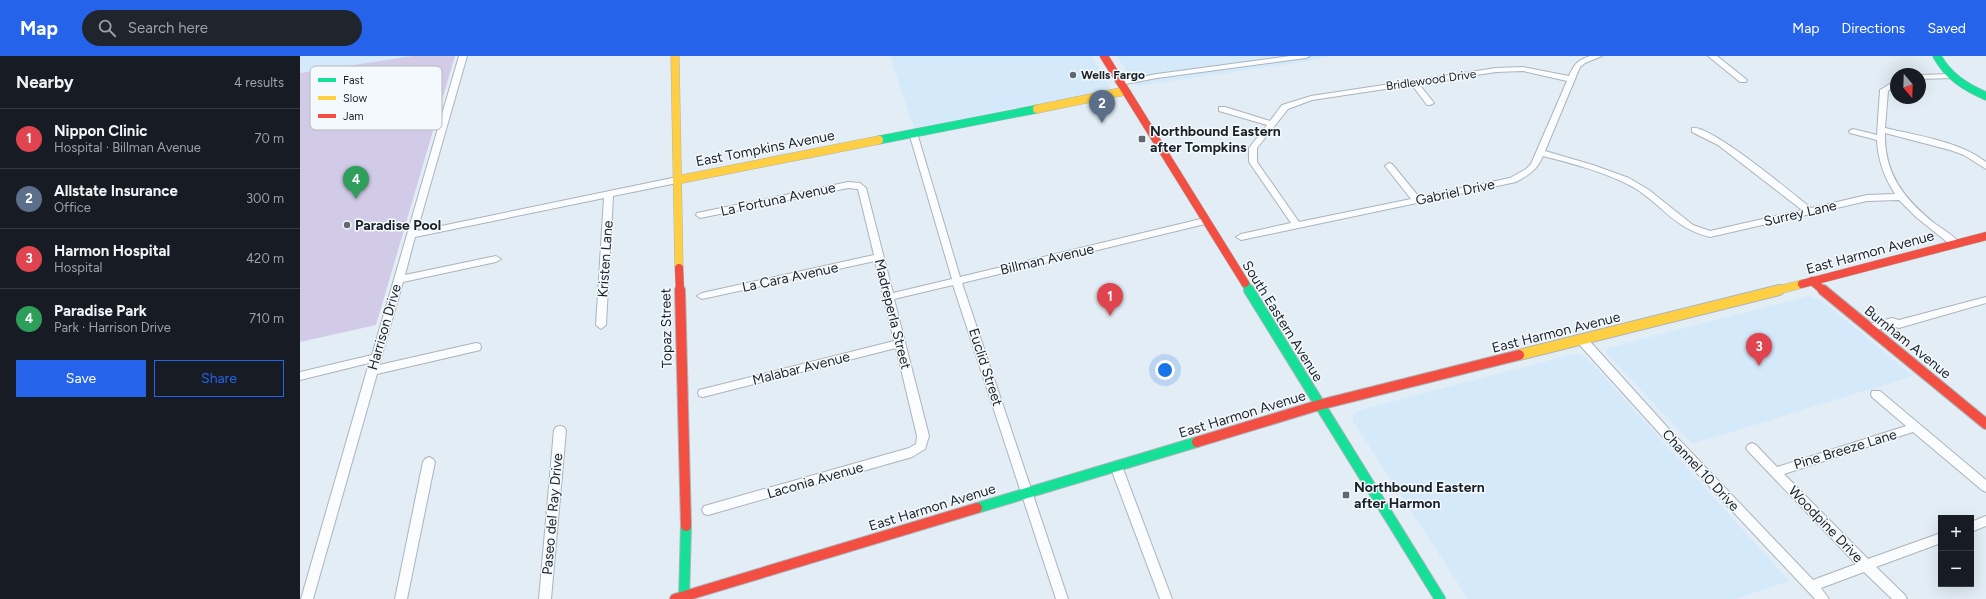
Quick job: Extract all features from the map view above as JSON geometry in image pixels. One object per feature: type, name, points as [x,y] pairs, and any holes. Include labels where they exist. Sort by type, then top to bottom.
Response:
[{"type":"main road","name":"Topaz Street","points":[[675,56],[686,517],[681,598]]},
{"type":"main road","name":"South Eastern Avenue","points":[[1104,56],[1440,599]]},
{"type":"main road","points":[[1937,56],[1940,64],[1950,76],[1967,87],[1986,96]]},
{"type":"main road","name":"East Tompkins Avenue","points":[[677,180],[913,133],[1122,87]]},
{"type":"main road","name":"East Harmon Avenue","points":[[681,598],[1319,405],[1986,236]]},
{"type":"main road","name":"Burnham Avenue","points":[[1812,281],[1986,424]]},
{"type":"street","name":"Harrison Drive","points":[[442,130],[463,56]]},
{"type":"street","points":[[1122,87],[1157,76],[1306,56]]},
{"type":"street","name":"Gabriel Drive","points":[[1241,237],[1513,180],[1529,171],[1535,165],[1570,79],[1577,66],[1582,61],[1598,56]]},
{"type":"street","points":[[1712,56],[1744,80]]},
{"type":"street","name":"Bridlewood Drive","points":[[1271,124],[1285,107],[1311,98],[1496,70],[1523,70],[1570,79]]},
{"type":"street","points":[[1926,77],[1950,76]]},
{"type":"street","points":[[1414,83],[1430,103]]},
{"type":"street","points":[[1890,86],[1884,90],[1882,134],[1882,152],[1889,181],[1908,207],[1955,244]]},
{"type":"street","points":[[1222,109],[1271,124],[1253,148],[1253,162],[1297,225]]},
{"type":"street","name":"Harrison Drive","points":[[307,599],[442,130]]},
{"type":"street","points":[[1695,130],[1721,143],[1809,211]]},
{"type":"street","points":[[1853,131],[1882,134],[1953,149],[1971,156],[1986,166]]},
{"type":"street","name":"Euclid Street","points":[[913,133],[957,280],[1062,599]]},
{"type":"street","name":"Surrey Lane","points":[[1541,153],[1598,168],[1637,186],[1651,195],[1685,225],[1700,233],[1710,234],[1867,198],[1901,197]]},
{"type":"street","points":[[1389,166],[1417,200]]},
{"type":"street","name":"East Tompkins Avenue","points":[[412,235],[677,180]]},
{"type":"street","name":"La Fortuna Avenue","points":[[700,215],[848,185],[857,185]]},
{"type":"street","name":"Madreperla Street","points":[[857,185],[862,188],[923,436],[920,446]]},
{"type":"street","name":"Kristen Lane","points":[[601,325],[609,194]]},
{"type":"street","name":"Billman Avenue","points":[[889,296],[1205,221]]},
{"type":"street","name":"La Cara Avenue","points":[[702,296],[879,257]]},
{"type":"street","points":[[398,280],[496,259]]},
{"type":"street","points":[[1872,331],[1898,327],[1899,324],[1986,300]]},
{"type":"street","name":"Channel 10 Drive","points":[[1581,339],[1670,437],[1823,599]]},
{"type":"street","name":"Malabar Avenue","points":[[703,393],[900,343]]},
{"type":"street","points":[[372,371],[476,347]]},
{"type":"street","points":[[300,376],[376,358]]},
{"type":"street","points":[[1876,394],[1986,488]]},
{"type":"street","name":"Pine Breeze Lane","points":[[1775,472],[1915,428]]},
{"type":"street","name":"Paseo del Ray Drive","points":[[545,599],[560,430]]},
{"type":"street","name":"Laconia Avenue","points":[[708,510],[912,452],[920,446]]},
{"type":"street","name":"Woodpine Drive","points":[[1752,448],[1866,566],[1901,599]]},
{"type":"street","points":[[400,599],[429,462]]},
{"type":"street","points":[[1116,466],[1166,599]]},
{"type":"street","points":[[1974,526],[1986,521]]},
{"type":"street","points":[[1811,586],[1938,539]]},
{"type":"shaded area","points":[[300,56],[413,56],[347,66],[310,66],[310,71],[300,73]]},
{"type":"shaded area","points":[[413,56],[455,56],[442,100],[442,66],[347,66]]},
{"type":"shaded area","points":[[890,56],[1091,56],[1111,89],[914,128]]},
{"type":"shaded area","points":[[1117,56],[1329,56],[1309,61],[1136,86]]},
{"type":"shaded area","points":[[310,71],[310,130],[433,130],[376,325],[300,342],[300,73]]},
{"type":"shaded area","points":[[1809,296],[1821,300],[1913,376],[1692,444],[1608,355],[1606,351],[1608,348]]},
{"type":"shaded area","points":[[1574,354],[1580,354],[1587,358],[1789,581],[1736,599],[1468,599],[1353,421],[1353,415],[1360,410]]},
{"type":"traffic: fast","points":[[1937,56],[1951,76],[1964,85],[1986,96]]},
{"type":"traffic: fast","points":[[879,140],[1037,109]]},
{"type":"traffic: fast","points":[[1245,283],[1440,599]]},
{"type":"traffic: fast","points":[[977,508],[1197,442]]},
{"type":"traffic: fast","points":[[684,599],[686,526]]},
{"type":"traffic: slow","points":[[675,56],[679,268]]},
{"type":"traffic: slow","points":[[1037,109],[1125,91]]},
{"type":"traffic: slow","points":[[677,180],[879,140]]},
{"type":"traffic: slow","points":[[1519,355],[1802,284]]},
{"type":"traffic: jam","points":[[1104,56],[1245,283]]},
{"type":"traffic: jam","points":[[1802,284],[1986,236]]},
{"type":"traffic: jam","points":[[679,268],[686,526]]},
{"type":"traffic: jam","points":[[1812,281],[1986,424]]},
{"type":"traffic: jam","points":[[1197,442],[1319,405],[1519,355]]},
{"type":"traffic: jam","points":[[675,599],[977,508]]},
{"type":"place","name":"Wells Fargo","points":[[1073,75]]},
{"type":"place","name":"Allstate Insurance","points":[[1102,123]]},
{"type":"place","name":"Northbound Eastern after Tompkins","points":[[1142,139]]},
{"type":"place","name":"Paradise Park","points":[[356,199]]},
{"type":"place","name":"Paradise Pool","points":[[347,225]]},
{"type":"place","name":"Nippon Clinic","points":[[1110,316]]},
{"type":"place","name":"Harmon Hospital","points":[[1759,366]]},
{"type":"place","name":"Northbound Eastern after Harmon","points":[[1346,495]]}]
